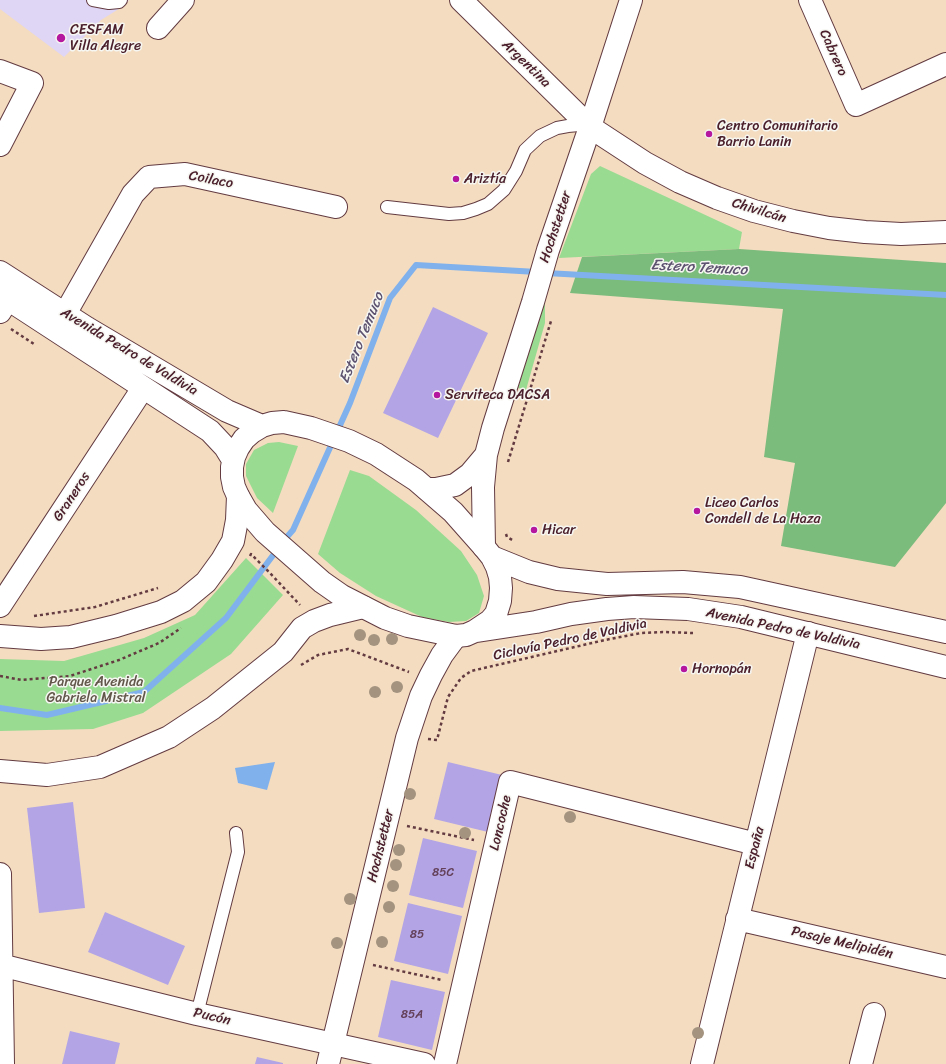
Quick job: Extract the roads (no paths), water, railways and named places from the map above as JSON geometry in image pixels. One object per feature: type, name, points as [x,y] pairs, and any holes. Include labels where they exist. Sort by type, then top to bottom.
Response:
[{"type":"street","points":[[158,28],[183,0]]},
{"type":"street","name":"Argentina","points":[[461,0],[590,127]]},
{"type":"street","name":"Hochstetter","points":[[488,552],[483,487],[486,455],[492,428],[533,302],[548,250],[631,0]]},
{"type":"street","name":"Cabrero","points":[[810,0],[856,105],[946,64]]},
{"type":"street","points":[[0,71],[32,83],[0,145]]},
{"type":"street","name":"Chivilcán","points":[[590,127],[645,163],[680,182],[717,198],[754,211],[793,221],[851,230],[902,234],[946,232]]},
{"type":"street","name":"Coilaco","points":[[65,314],[133,194],[149,177],[185,174],[336,207]]},
{"type":"street","name":"Avenida Pedro de Valdivia","points":[[0,272],[65,314],[226,411],[262,426]]},
{"type":"street","name":"Avenida Pedro de Valdivia","points":[[4,308],[143,388],[210,431],[225,447],[233,460]]},
{"type":"street","name":"Graneros","points":[[0,606],[143,388]]},
{"type":"street","name":"Avenida Pedro de Valdivia","points":[[466,634],[490,621],[496,614],[500,601],[500,577],[488,552],[453,512],[427,489],[390,462],[349,441],[311,428],[284,422],[272,423],[262,426],[244,439],[233,460],[232,477],[238,496],[255,522],[304,567],[342,596],[363,608],[408,626],[466,634],[536,622],[571,614],[607,609],[688,609],[741,617],[946,667]]},
{"type":"street","name":"Hochstetter","points":[[427,489],[436,489],[455,485],[470,474],[486,455]]},
{"type":"street","points":[[0,636],[41,639],[71,636],[116,626],[154,614],[183,601],[206,582],[222,560],[233,541],[237,520],[238,496]]},
{"type":"street","name":"Avenida Pedro de Valdivia","points":[[488,552],[529,572],[558,579],[607,584],[683,582],[740,587],[946,632]]},
{"type":"street","points":[[0,771],[47,775],[100,767],[169,737],[213,708],[283,652],[302,628],[314,621],[330,615],[363,608]]},
{"type":"street","name":"España","points":[[702,1064],[808,633]]},
{"type":"street","name":"Hochstetter","points":[[330,1054],[407,738],[421,696],[442,655],[466,634]]},
{"type":"street","name":"Loncoche","points":[[445,1064],[510,782],[756,844]]},
{"type":"street","points":[[0,874],[3,1064]]},
{"type":"street","name":"Pasaje Melipidén","points":[[738,919],[946,967]]},
{"type":"street","name":"Pucón","points":[[1,965],[197,1014],[330,1054],[424,1064]]},
{"type":"street","points":[[861,1064],[874,1014]]},
{"type":"lane","points":[[93,0],[109,3],[119,2],[121,0]]},
{"type":"lane","points":[[387,207],[449,214],[463,213],[476,209],[488,204],[504,190],[516,171],[525,150],[540,136],[557,128],[568,126],[579,125],[590,127]]},
{"type":"lane","points":[[197,1014],[238,852],[236,833]]},
{"type":"water","points":[[275,762],[267,790],[238,783],[235,768]]},
{"type":"waterway","name":"Estero Temuco","points":[[0,708],[47,715],[144,692],[226,618],[293,530],[350,403],[390,298],[416,265],[537,272]]},
{"type":"waterway","name":"Estero Temuco","points":[[546,273],[946,295]]},
{"type":"place","name":"CESFAM Villa Alegre","points":[[61,38]]},
{"type":"place","name":"Centro Comunitario Barrio Lanin","points":[[709,134]]},
{"type":"place","name":"Ariztía","points":[[456,179]]},
{"type":"place","name":"Serviteca DACSA","points":[[437,395]]},
{"type":"place","name":"Liceo Carlos Condell de La Haza","points":[[697,511]]},
{"type":"place","name":"Hicar","points":[[534,530]]},
{"type":"place","name":"Hornopán","points":[[684,669]]},
{"type":"park label","name":"Parque Avenida Gabriela Mistral","points":[[96,690]]}]
